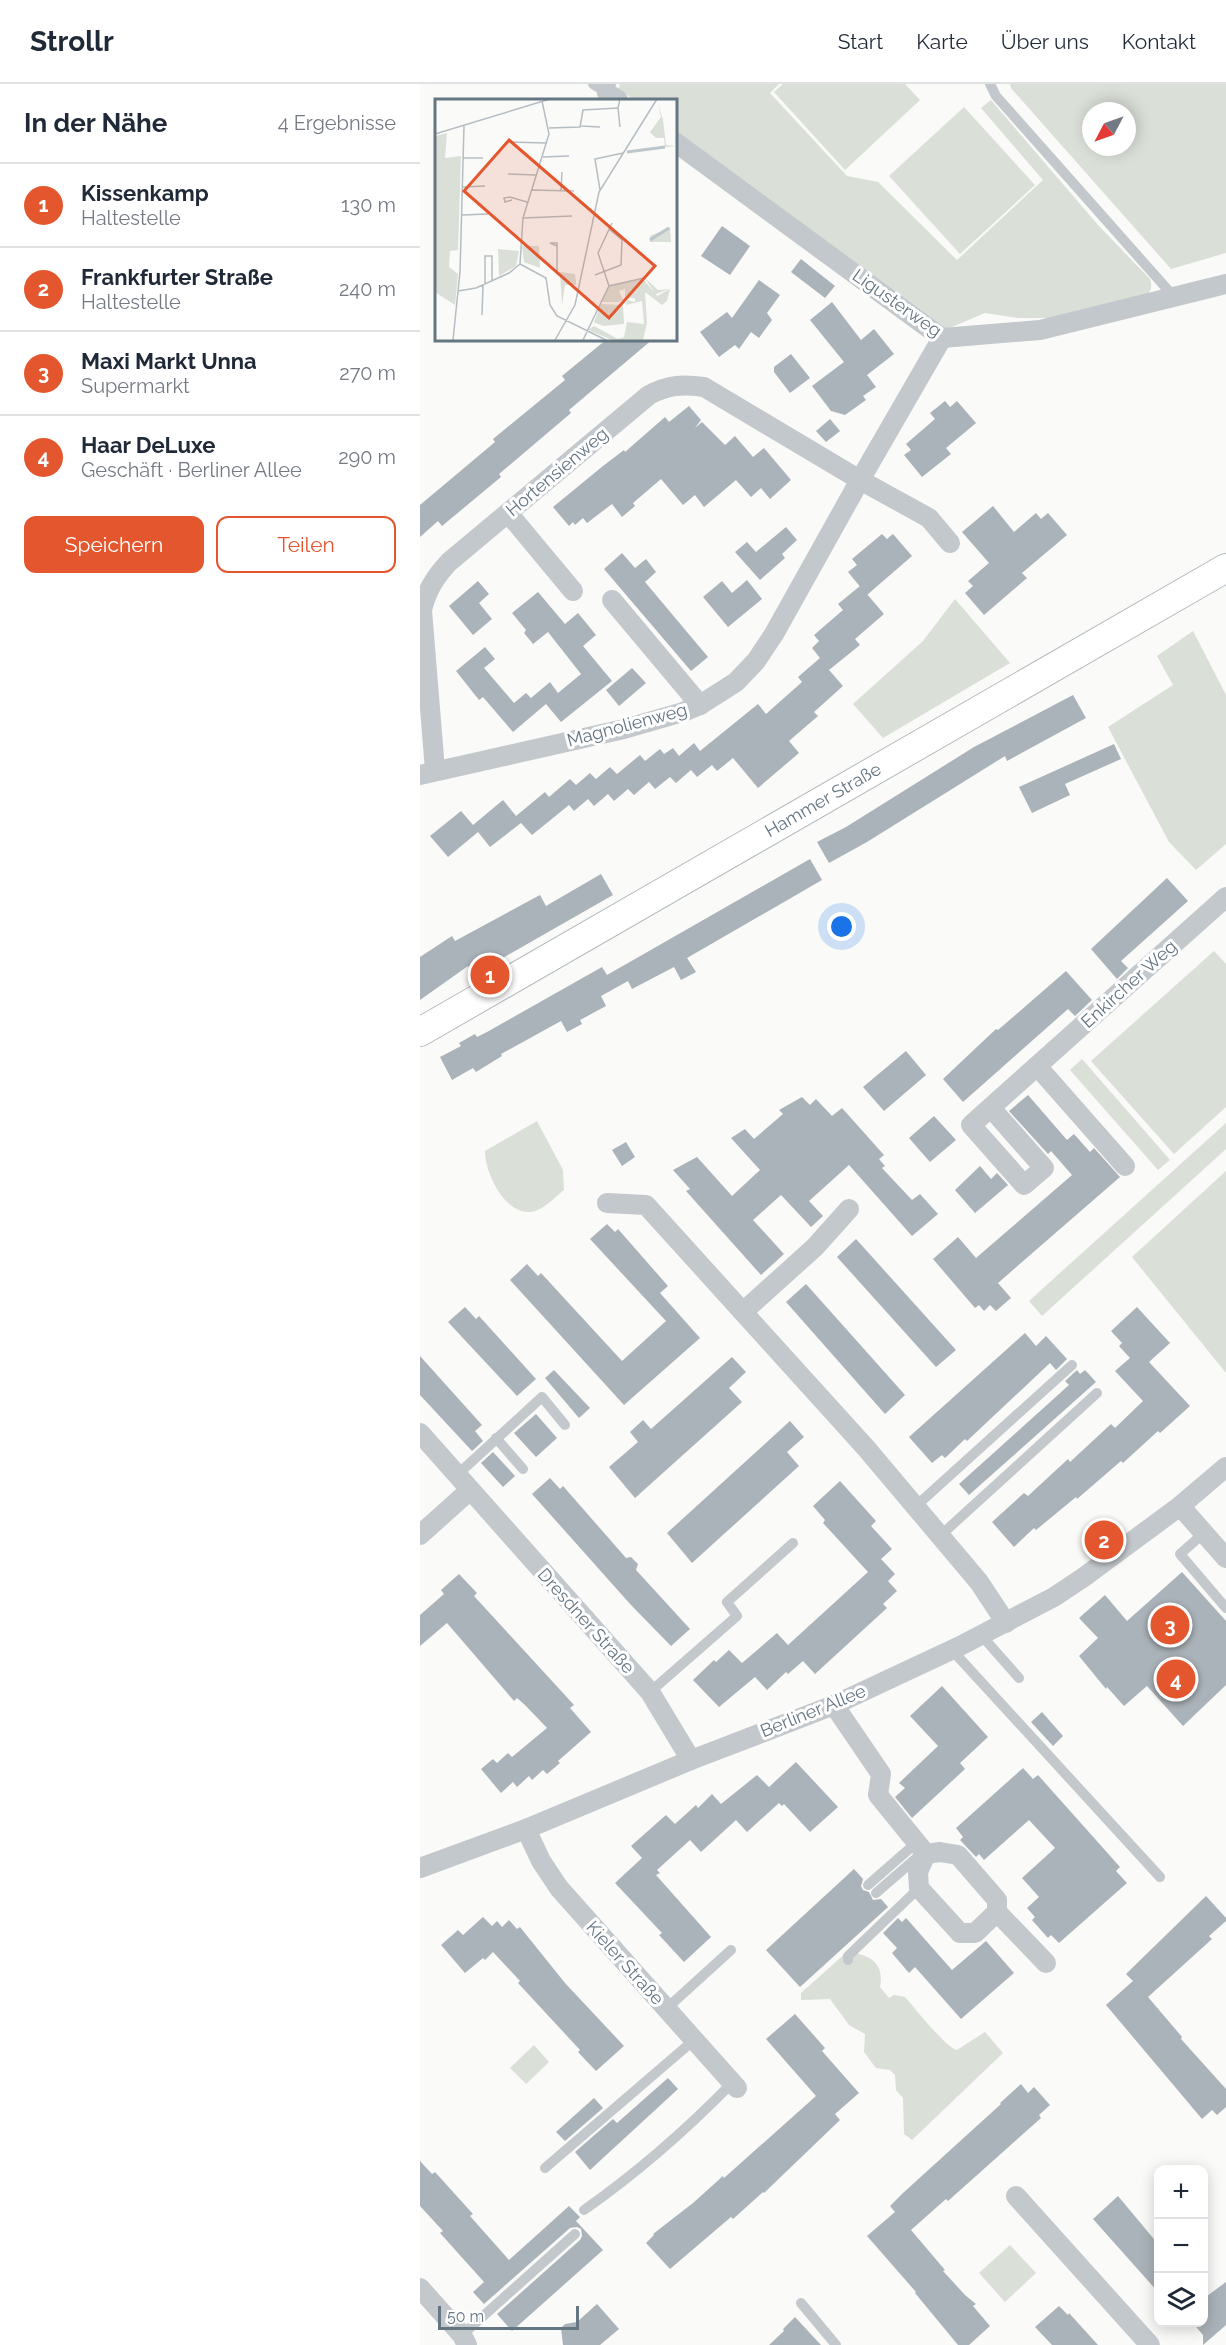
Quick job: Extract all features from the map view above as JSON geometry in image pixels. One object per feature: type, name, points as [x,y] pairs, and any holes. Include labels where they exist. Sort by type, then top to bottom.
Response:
[{"type":"main road","name":"Hammer Straße","points":[[420,1032],[1226,568]]},
{"type":"street","name":"Ligusterweg","points":[[676,143],[942,338],[1040,330],[1226,284]]},
{"type":"street","name":"Magnolienweg","points":[[428,773],[624,729],[700,705],[736,682],[756,661],[774,634],[942,338]]},
{"type":"street","name":"Hortensienweg","points":[[428,773],[422,610],[426,594],[436,577],[449,562],[649,395],[666,387],[684,384],[704,387],[860,480]]},
{"type":"street","points":[[860,480],[929,518],[950,543]]},
{"type":"street","points":[[508,513],[573,591]]},
{"type":"street","points":[[612,600],[700,705]]},
{"type":"street","name":"Enkircher Weg","points":[[991,1108],[1224,899]]},
{"type":"street","points":[[1037,1066],[1125,1166]]},
{"type":"street","points":[[607,1203],[646,1205],[866,1448],[941,1535],[979,1582],[1006,1623]]},
{"type":"street","points":[[742,1312],[815,1247],[849,1209]]},
{"type":"street","name":"Dresdner Straße","points":[[420,1433],[469,1491],[650,1692],[691,1760]]},
{"type":"street","name":"Berliner Allee","points":[[420,1868],[526,1829],[691,1760],[834,1705],[1006,1623],[1054,1597],[1084,1577],[1180,1506],[1226,1467]]},
{"type":"street","points":[[420,1534],[469,1491]]},
{"type":"street","points":[[1180,1506],[1226,1558]]},
{"type":"street","points":[[834,1705],[881,1774],[878,1795],[922,1849],[958,1855],[997,1900],[998,1912],[1046,1963]]},
{"type":"street","name":"Kieler Straße","points":[[526,1829],[541,1861],[559,1888],[735,2085]]},
{"type":"street","points":[[922,1849],[918,1872],[919,1888],[960,1933],[975,1933],[998,1912]]},
{"type":"street","points":[[1016,2196],[1150,2345]]},
{"type":"street","points":[[420,2288],[465,2340]]},
{"type":"lane","points":[[990,84],[996,96],[1175,298]]},
{"type":"lane","points":[[916,1506],[1072,1365]]},
{"type":"lane","points":[[941,1535],[1097,1393]]},
{"type":"lane","points":[[457,1475],[542,1397],[565,1425]]},
{"type":"lane","points":[[496,1438],[524,1469]]},
{"type":"lane","points":[[1204,1533],[1179,1554],[1226,1608]]},
{"type":"lane","points":[[650,1692],[737,1616],[727,1602],[793,1544]]},
{"type":"lane","points":[[981,1635],[1019,1678]]},
{"type":"lane","points":[[951,1649],[1160,1877]]},
{"type":"lane","points":[[872,1889],[922,1849]]},
{"type":"lane","points":[[848,1960],[848,1956],[870,1933],[919,1888]]},
{"type":"lane","points":[[666,2009],[731,1950]]},
{"type":"lane","points":[[545,2168],[694,2040]]},
{"type":"lane","points":[[584,2210],[615,2188],[735,2085]]},
{"type":"lane","points":[[465,2340],[575,2234]]},
{"type":"lane","points":[[801,2303],[836,2345]]},
{"type":"shaded area","points":[[620,84],[779,84],[770,93],[847,176],[878,182],[957,260],[1043,180],[981,108],[991,100],[1098,225],[1150,279],[1150,290],[1148,294],[1058,318],[1018,318],[985,313],[945,330],[676,132],[676,99],[633,99],[619,89]]},
{"type":"shaded area","points":[[783,84],[905,84],[920,100],[845,170],[774,92]]},
{"type":"shaded area","points":[[1010,84],[1226,84],[1226,253],[1171,269],[1011,88]]},
{"type":"shaded area","points":[[964,107],[1035,185],[960,254],[889,176]]},
{"type":"shaded area","points":[[955,599],[1010,663],[883,738],[853,704],[923,641]]},
{"type":"shaded area","points":[[1193,631],[1226,695],[1226,844],[1196,870],[1169,842],[1108,727],[1173,685],[1157,656]]},
{"type":"shaded area","points":[[1214,951],[1226,964],[1226,1107],[1174,1154],[1091,1061]]},
{"type":"shaded area","points":[[1082,1059],[1170,1160],[1158,1170],[1070,1070]]},
{"type":"shaded area","points":[[537,1121],[563,1170],[564,1190],[543,1207],[528,1212],[519,1210],[503,1198],[488,1169],[485,1151]]},
{"type":"shaded area","points":[[1226,1123],[1226,1149],[1042,1316],[1029,1301]]},
{"type":"shaded area","points":[[1226,1171],[1226,1373],[1132,1257]]},
{"type":"shaded area","points":[[847,1952],[862,1955],[874,1961],[880,1972],[880,1987],[889,1998],[894,1995],[905,1997],[938,2035],[952,2047],[957,2050],[985,2032],[1003,2053],[912,2140],[904,2134],[903,2098],[896,2090],[895,2075],[890,2070],[876,2068],[864,2052],[865,2034],[849,2025],[830,1999],[801,2000],[801,1993]]},
{"type":"shaded area","points":[[534,2045],[549,2062],[526,2084],[510,2068]]},
{"type":"shaded area","points":[[1010,2245],[1036,2273],[1005,2302],[979,2273]]},
{"type":"building","points":[[722,226],[750,246],[730,275],[701,256]]},
{"type":"building","points":[[801,259],[835,286],[825,298],[791,272]]},
{"type":"building","points":[[759,280],[780,295],[767,313],[772,320],[759,338],[751,332],[739,349],[735,345],[719,357],[700,332],[727,312],[732,318]]},
{"type":"building","points":[[832,302],[861,340],[874,329],[894,354],[867,375],[876,387],[863,396],[866,400],[845,415],[831,411],[812,386],[844,362],[810,320]]},
{"type":"building","points":[[606,340],[652,340],[569,410],[571,413],[499,474],[501,477],[442,526],[438,521],[420,537],[420,505],[495,442],[493,439],[565,380],[562,376]]},
{"type":"building","points":[[791,354],[810,378],[790,393],[774,372],[774,367]]},
{"type":"building","points":[[945,401],[950,407],[957,401],[976,423],[946,448],[951,454],[922,477],[904,455],[911,450],[906,444],[935,419],[930,413]]},
{"type":"building","points":[[689,406],[701,420],[695,428],[702,422],[725,445],[735,436],[753,457],[764,448],[791,480],[770,499],[761,488],[751,497],[736,480],[704,507],[695,495],[683,505],[661,479],[633,503],[635,506],[622,517],[612,504],[587,523],[583,518],[575,525],[573,522],[569,526],[553,507],[624,450],[625,452],[665,417],[669,422]]},
{"type":"building","points":[[830,419],[840,431],[826,442],[816,431]]},
{"type":"building","points":[[993,506],[1014,532],[1036,513],[1041,519],[1048,513],[1067,535],[1022,573],[1027,578],[984,615],[965,593],[973,586],[968,581],[989,563],[962,532]]},
{"type":"building","points":[[786,527],[797,540],[782,554],[785,558],[760,580],[735,552],[747,542],[756,552]]},
{"type":"building","points":[[882,534],[887,539],[893,534],[912,556],[867,595],[848,572],[857,565],[852,559]]},
{"type":"building","points":[[622,553],[635,568],[646,559],[656,572],[645,582],[708,657],[691,671],[604,569]]},
{"type":"building","points":[[747,580],[762,599],[728,627],[703,597],[722,581],[732,593]]},
{"type":"building","points":[[478,581],[489,594],[479,603],[492,619],[473,635],[449,606]]},
{"type":"building","points":[[860,586],[884,614],[855,639],[860,645],[829,670],[843,686],[814,712],[818,716],[789,741],[799,753],[758,788],[733,758],[717,771],[712,765],[697,777],[691,770],[676,783],[670,777],[655,789],[649,782],[634,795],[628,789],[614,801],[608,794],[594,806],[588,799],[574,811],[569,805],[532,835],[521,823],[490,847],[478,832],[448,857],[430,836],[461,811],[473,825],[503,800],[516,816],[545,792],[549,797],[570,779],[576,785],[590,773],[596,779],[610,767],[617,774],[640,755],[645,761],[660,749],[664,754],[673,748],[679,756],[694,743],[700,751],[758,704],[766,714],[802,682],[798,677],[820,658],[812,648],[819,641],[814,635],[843,610],[838,604]]},
{"type":"building","points":[[538,592],[565,624],[578,613],[596,635],[583,646],[612,681],[561,722],[546,704],[513,732],[483,697],[479,700],[456,671],[485,647],[495,659],[484,668],[514,703],[526,693],[531,698],[550,682],[558,693],[581,674],[548,632],[533,644],[524,633],[526,630],[512,613]]},
{"type":"building","points":[[632,668],[646,683],[619,706],[606,690]]},
{"type":"building","points":[[1073,695],[1086,718],[1007,761],[1005,756],[829,863],[817,842],[846,827],[974,747]]},
{"type":"building","points":[[1114,744],[1121,759],[1065,784],[1070,795],[1032,813],[1019,787]]},
{"type":"building","points":[[810,859],[822,880],[687,958],[696,972],[681,980],[674,967],[632,989],[628,981],[601,996],[606,1006],[580,1020],[582,1024],[567,1032],[561,1021],[501,1054],[502,1056],[476,1072],[473,1068],[452,1080],[440,1057],[461,1046],[459,1043],[475,1034],[477,1037],[487,1032],[602,967],[607,975]]},
{"type":"building","points":[[601,874],[613,895],[473,975],[468,966],[420,1000],[420,957],[452,936],[455,941],[540,895],[546,906]]},
{"type":"building","points":[[1167,878],[1188,901],[1121,961],[1128,968],[1117,979],[1091,949]]},
{"type":"building","points":[[1066,971],[1092,1000],[1075,1016],[1068,1009],[963,1102],[943,1079],[996,1029],[998,1030]]},
{"type":"building","points":[[906,1051],[926,1075],[884,1111],[863,1087]]},
{"type":"building","points":[[1028,1095],[1067,1140],[1074,1134],[1090,1152],[1094,1148],[1120,1177],[998,1283],[1011,1298],[996,1311],[990,1305],[984,1311],[979,1305],[975,1308],[933,1259],[958,1237],[976,1258],[1072,1175],[1051,1151],[1048,1154],[1009,1111]]},
{"type":"building","points":[[802,1097],[810,1105],[816,1099],[832,1116],[842,1108],[884,1155],[879,1159],[885,1166],[882,1168],[912,1200],[920,1194],[938,1214],[912,1236],[849,1165],[809,1201],[823,1216],[811,1227],[781,1195],[753,1220],[784,1254],[761,1275],[686,1191],[690,1189],[673,1170],[697,1157],[732,1196],[760,1170],[731,1138],[745,1129],[754,1139],[783,1114],[779,1110]]},
{"type":"building","points":[[934,1116],[956,1140],[930,1162],[909,1138]]},
{"type":"building","points":[[626,1142],[635,1157],[622,1166],[612,1150]]},
{"type":"building","points":[[980,1166],[991,1179],[997,1173],[1008,1185],[975,1213],[955,1190]]},
{"type":"building","points":[[607,1224],[615,1232],[618,1229],[668,1286],[660,1293],[700,1338],[624,1405],[510,1280],[527,1264],[538,1276],[541,1273],[622,1361],[666,1321],[590,1239]]},
{"type":"building","points":[[856,1239],[956,1350],[936,1367],[837,1257]]},
{"type":"building","points":[[806,1284],[905,1395],[885,1414],[786,1302]]},
{"type":"building","points":[[465,1307],[476,1319],[479,1316],[536,1379],[517,1396],[448,1322]]},
{"type":"building","points":[[1137,1307],[1170,1343],[1149,1362],[1190,1406],[1123,1463],[1121,1461],[1036,1530],[1034,1528],[1014,1547],[992,1522],[1024,1493],[1028,1496],[1068,1459],[1070,1462],[1111,1424],[1115,1428],[1143,1401],[1115,1371],[1130,1358],[1119,1346],[1122,1343],[1111,1331]]},
{"type":"building","points":[[1025,1333],[1036,1346],[1046,1336],[1067,1359],[1056,1370],[1050,1363],[967,1441],[965,1439],[945,1458],[942,1455],[932,1463],[909,1437]]},
{"type":"building","points":[[420,1356],[482,1425],[475,1431],[483,1441],[472,1451],[420,1395]]},
{"type":"building","points":[[732,1357],[746,1372],[729,1388],[742,1402],[635,1498],[609,1467],[638,1442],[630,1432],[643,1420],[651,1429]]},
{"type":"building","points":[[554,1370],[590,1408],[579,1418],[545,1378]]},
{"type":"building","points":[[1077,1370],[1080,1374],[1085,1370],[1096,1382],[969,1495],[959,1484],[1069,1385],[1065,1381]]},
{"type":"building","points":[[536,1414],[557,1438],[536,1457],[514,1433]]},
{"type":"building","points":[[790,1421],[804,1437],[787,1452],[799,1466],[692,1563],[667,1533]]},
{"type":"building","points":[[493,1452],[515,1476],[503,1487],[481,1463]]},
{"type":"building","points":[[550,1478],[560,1489],[563,1486],[626,1558],[631,1557],[638,1564],[636,1570],[690,1629],[671,1646],[631,1605],[532,1494]]},
{"type":"building","points":[[840,1481],[876,1521],[871,1526],[892,1549],[881,1559],[895,1574],[888,1581],[897,1591],[883,1604],[887,1608],[815,1674],[803,1661],[788,1674],[786,1672],[767,1690],[755,1677],[719,1707],[693,1680],[714,1660],[716,1662],[729,1650],[742,1663],[777,1633],[788,1645],[868,1572],[823,1523],[825,1520],[813,1506]]},
{"type":"building","points":[[1182,1572],[1226,1621],[1226,1685],[1183,1726],[1147,1686],[1124,1706],[1107,1687],[1106,1689],[1079,1656],[1098,1638],[1079,1618],[1105,1595],[1127,1621]]},
{"type":"building","points":[[459,1574],[477,1593],[474,1596],[574,1705],[570,1708],[591,1732],[558,1761],[560,1763],[547,1774],[543,1770],[532,1780],[529,1776],[517,1787],[513,1782],[501,1793],[481,1769],[493,1759],[497,1763],[508,1753],[512,1757],[547,1728],[517,1698],[514,1701],[447,1623],[420,1646],[420,1615],[444,1594],[441,1590]]},
{"type":"building","points":[[942,1686],[988,1737],[960,1763],[965,1769],[912,1818],[895,1797],[905,1788],[899,1783],[938,1746],[910,1716]]},
{"type":"building","points":[[1042,1712],[1063,1736],[1053,1746],[1031,1722]]},
{"type":"building","points":[[796,1762],[838,1807],[810,1832],[784,1804],[782,1806],[779,1803],[747,1832],[736,1820],[701,1852],[690,1840],[657,1870],[660,1873],[656,1875],[711,1937],[684,1962],[659,1935],[662,1933],[615,1883],[642,1858],[631,1846],[666,1815],[675,1824],[696,1805],[698,1808],[712,1794],[721,1804],[757,1775],[769,1787]]},
{"type":"building","points":[[1023,1768],[1033,1779],[1038,1775],[1120,1867],[1116,1871],[1127,1883],[1059,1943],[1051,1935],[1048,1938],[1032,1920],[1035,1917],[1027,1908],[1039,1897],[1022,1878],[1055,1848],[1029,1820],[984,1860],[979,1854],[976,1857],[960,1840],[963,1837],[956,1828]]},
{"type":"building","points":[[854,1869],[863,1879],[861,1886],[863,1890],[869,1892],[873,1900],[881,1899],[888,1907],[800,1987],[766,1950]]},
{"type":"building","points":[[1206,1896],[1226,1918],[1226,1921],[1209,1936],[1212,1939],[1148,1997],[1182,2037],[1181,2039],[1226,2089],[1226,2107],[1217,2115],[1212,2110],[1202,2119],[1106,2005],[1133,1981],[1126,1974]]},
{"type":"building","points":[[483,1917],[492,1926],[497,1921],[502,1927],[509,1920],[517,1929],[520,1927],[565,1983],[624,2046],[596,2071],[493,1952],[465,1973],[441,1945],[458,1930],[463,1935]]},
{"type":"building","points":[[898,1918],[902,1922],[906,1918],[952,1970],[986,1941],[1014,1973],[961,2019],[915,1967],[909,1973],[892,1953],[897,1948],[883,1933]]},
{"type":"building","points":[[795,2014],[825,2048],[822,2051],[859,2093],[835,2114],[840,2120],[764,2193],[733,2219],[731,2217],[670,2269],[646,2243],[653,2234],[723,2176],[724,2178],[816,2096],[766,2039]]},
{"type":"building","points":[[668,2078],[678,2089],[590,2170],[575,2152],[613,2119],[617,2123]]},
{"type":"building","points":[[1021,2084],[1028,2093],[1034,2087],[1050,2105],[1039,2115],[1041,2118],[948,2201],[946,2199],[911,2230],[945,2270],[943,2271],[976,2304],[973,2306],[990,2326],[969,2345],[958,2345],[867,2236],[895,2212],[890,2206],[903,2193]]},
{"type":"building","points":[[594,2098],[603,2108],[565,2141],[556,2132]]},
{"type":"building","points":[[420,2161],[432,2174],[435,2172],[473,2214],[470,2216],[509,2260],[569,2206],[580,2217],[576,2221],[603,2250],[512,2331],[497,2314],[580,2240],[581,2229],[570,2228],[484,2304],[473,2292],[484,2282],[440,2233],[443,2231],[420,2206]]},
{"type":"building","points":[[1118,2196],[1154,2239],[1154,2288],[1093,2219]]},
{"type":"building","points":[[1226,2282],[1226,2325],[1203,2345],[1203,2335],[1196,2327],[1208,2327],[1208,2295]]},
{"type":"building","points":[[597,2304],[619,2329],[600,2345],[563,2345],[561,2328],[565,2324],[577,2322]]},
{"type":"building","points":[[1059,2306],[1068,2315],[1069,2313],[1098,2345],[1052,2345],[1035,2327]]},
{"type":"building","points":[[795,2317],[821,2345],[769,2345],[784,2331],[783,2329]]},
{"type":"place","name":"Kissenkamp","points":[[490,975]]},
{"type":"place","name":"Frankfurter Straße","points":[[1104,1540]]},
{"type":"place","name":"Maxi Markt Unna","points":[[1170,1625]]},
{"type":"place","name":"Haar DeLuxe","points":[[1176,1679]]}]
